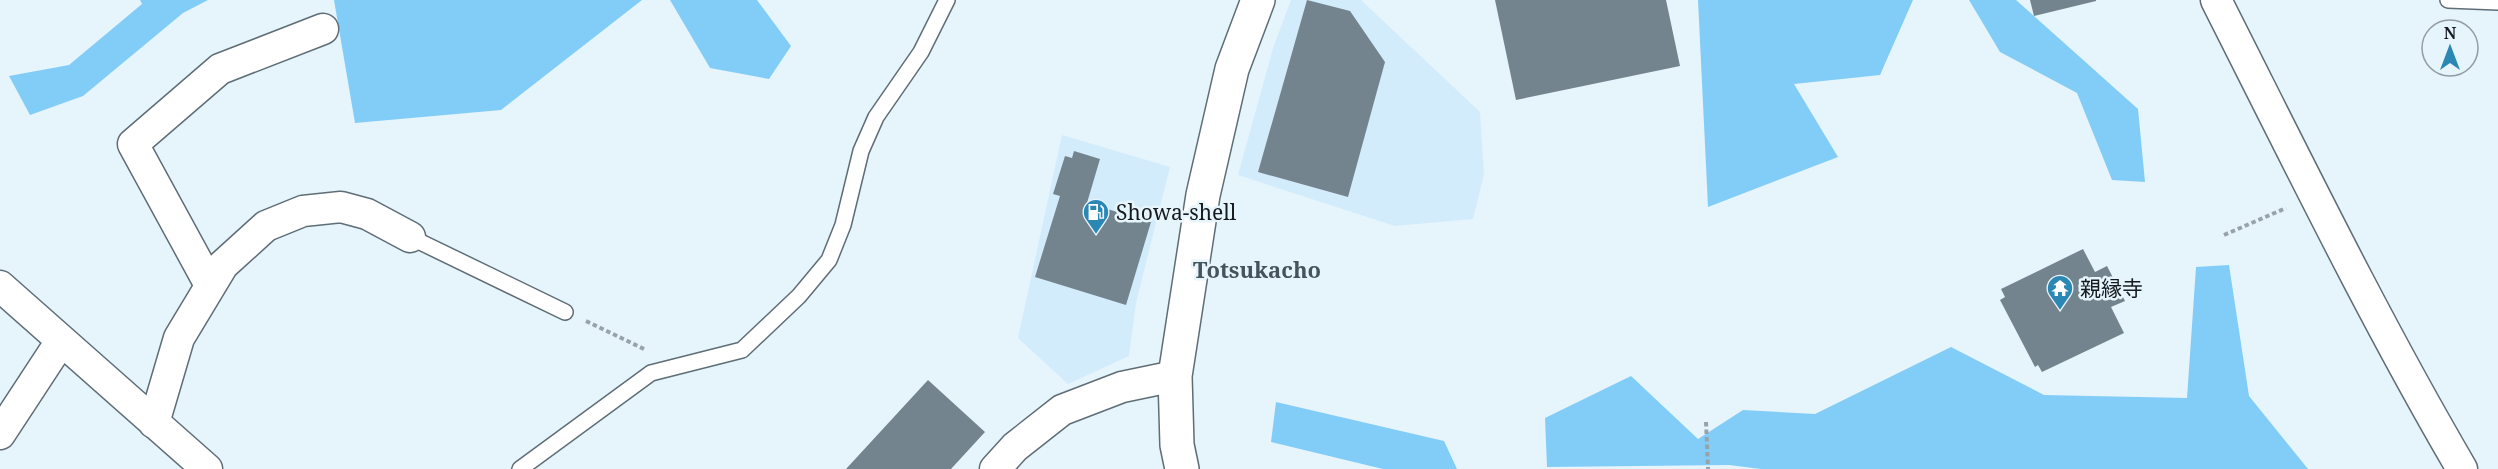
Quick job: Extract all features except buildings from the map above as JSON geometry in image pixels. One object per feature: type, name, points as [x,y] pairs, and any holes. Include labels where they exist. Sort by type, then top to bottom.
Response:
[{"type":"street","points":[[1182,469],[1177,446],[1174,376],[1203,195],[1233,69],[1258,0]]},
{"type":"street","points":[[2216,0],[2314,195],[2420,397],[2462,469]]},
{"type":"street","points":[[210,285],[133,144],[220,69],[323,29]]},
{"type":"street","points":[[154,423],[179,338],[223,265],[266,226],[303,211],[341,207],[367,213],[410,237]]},
{"type":"street","points":[[0,286],[199,466]]},
{"type":"street","points":[[0,434],[62,341]]},
{"type":"street","points":[[995,469],[1015,447],[1062,410],[1122,387],[1174,376]]},
{"type":"lane","points":[[520,469],[651,373],[742,350],[799,296],[829,260],[843,225],[861,151],[876,117],[921,52],[947,0]]},
{"type":"lane","points":[[2448,0],[2498,2]]},
{"type":"lane","points":[[410,237],[565,312]]},
{"type":"path","points":[[2224,235],[2314,195]]},
{"type":"path","points":[[565,312],[650,351],[675,368]]},
{"type":"path","points":[[1706,422],[1707,469]]},
{"type":"shaded area","points":[[140,0],[208,0],[183,13],[83,96],[30,115],[9,76],[69,65],[142,4]]},
{"type":"shaded area","points":[[334,0],[642,0],[501,110],[355,123]]},
{"type":"shaded area","points":[[670,0],[757,0],[791,46],[769,79],[710,68]]},
{"type":"shaded area","points":[[1291,0],[1361,0],[1480,112],[1484,174],[1473,219],[1395,226],[1238,175],[1273,48]]},
{"type":"shaded area","points":[[1698,0],[1913,0],[1880,75],[1794,84],[1838,157],[1708,207]]},
{"type":"shaded area","points":[[1969,0],[2016,0],[2138,109],[2145,182],[2112,180],[2077,93],[2000,52]]},
{"type":"shaded area","name":"Showa-shell","points":[[1062,135],[1170,167],[1136,303],[1129,356],[1068,384],[1018,338]]},
{"type":"shaded area","points":[[2229,265],[2249,396],[2308,469],[1761,469],[1729,465],[1547,467],[1545,418],[1631,376],[1698,439],[1743,410],[1815,414],[1951,347],[2044,395],[2187,398],[2196,267]]},
{"type":"shaded area","points":[[1276,402],[1444,441],[1457,469],[1383,469],[1271,442]]},
{"type":"place","name":"Showa-shell","points":[[1096,235]]},
{"type":"place","name":"親縁寺","points":[[2060,311]]},
{"type":"district","name":"Totsukacho","points":[[1257,269]]}]
